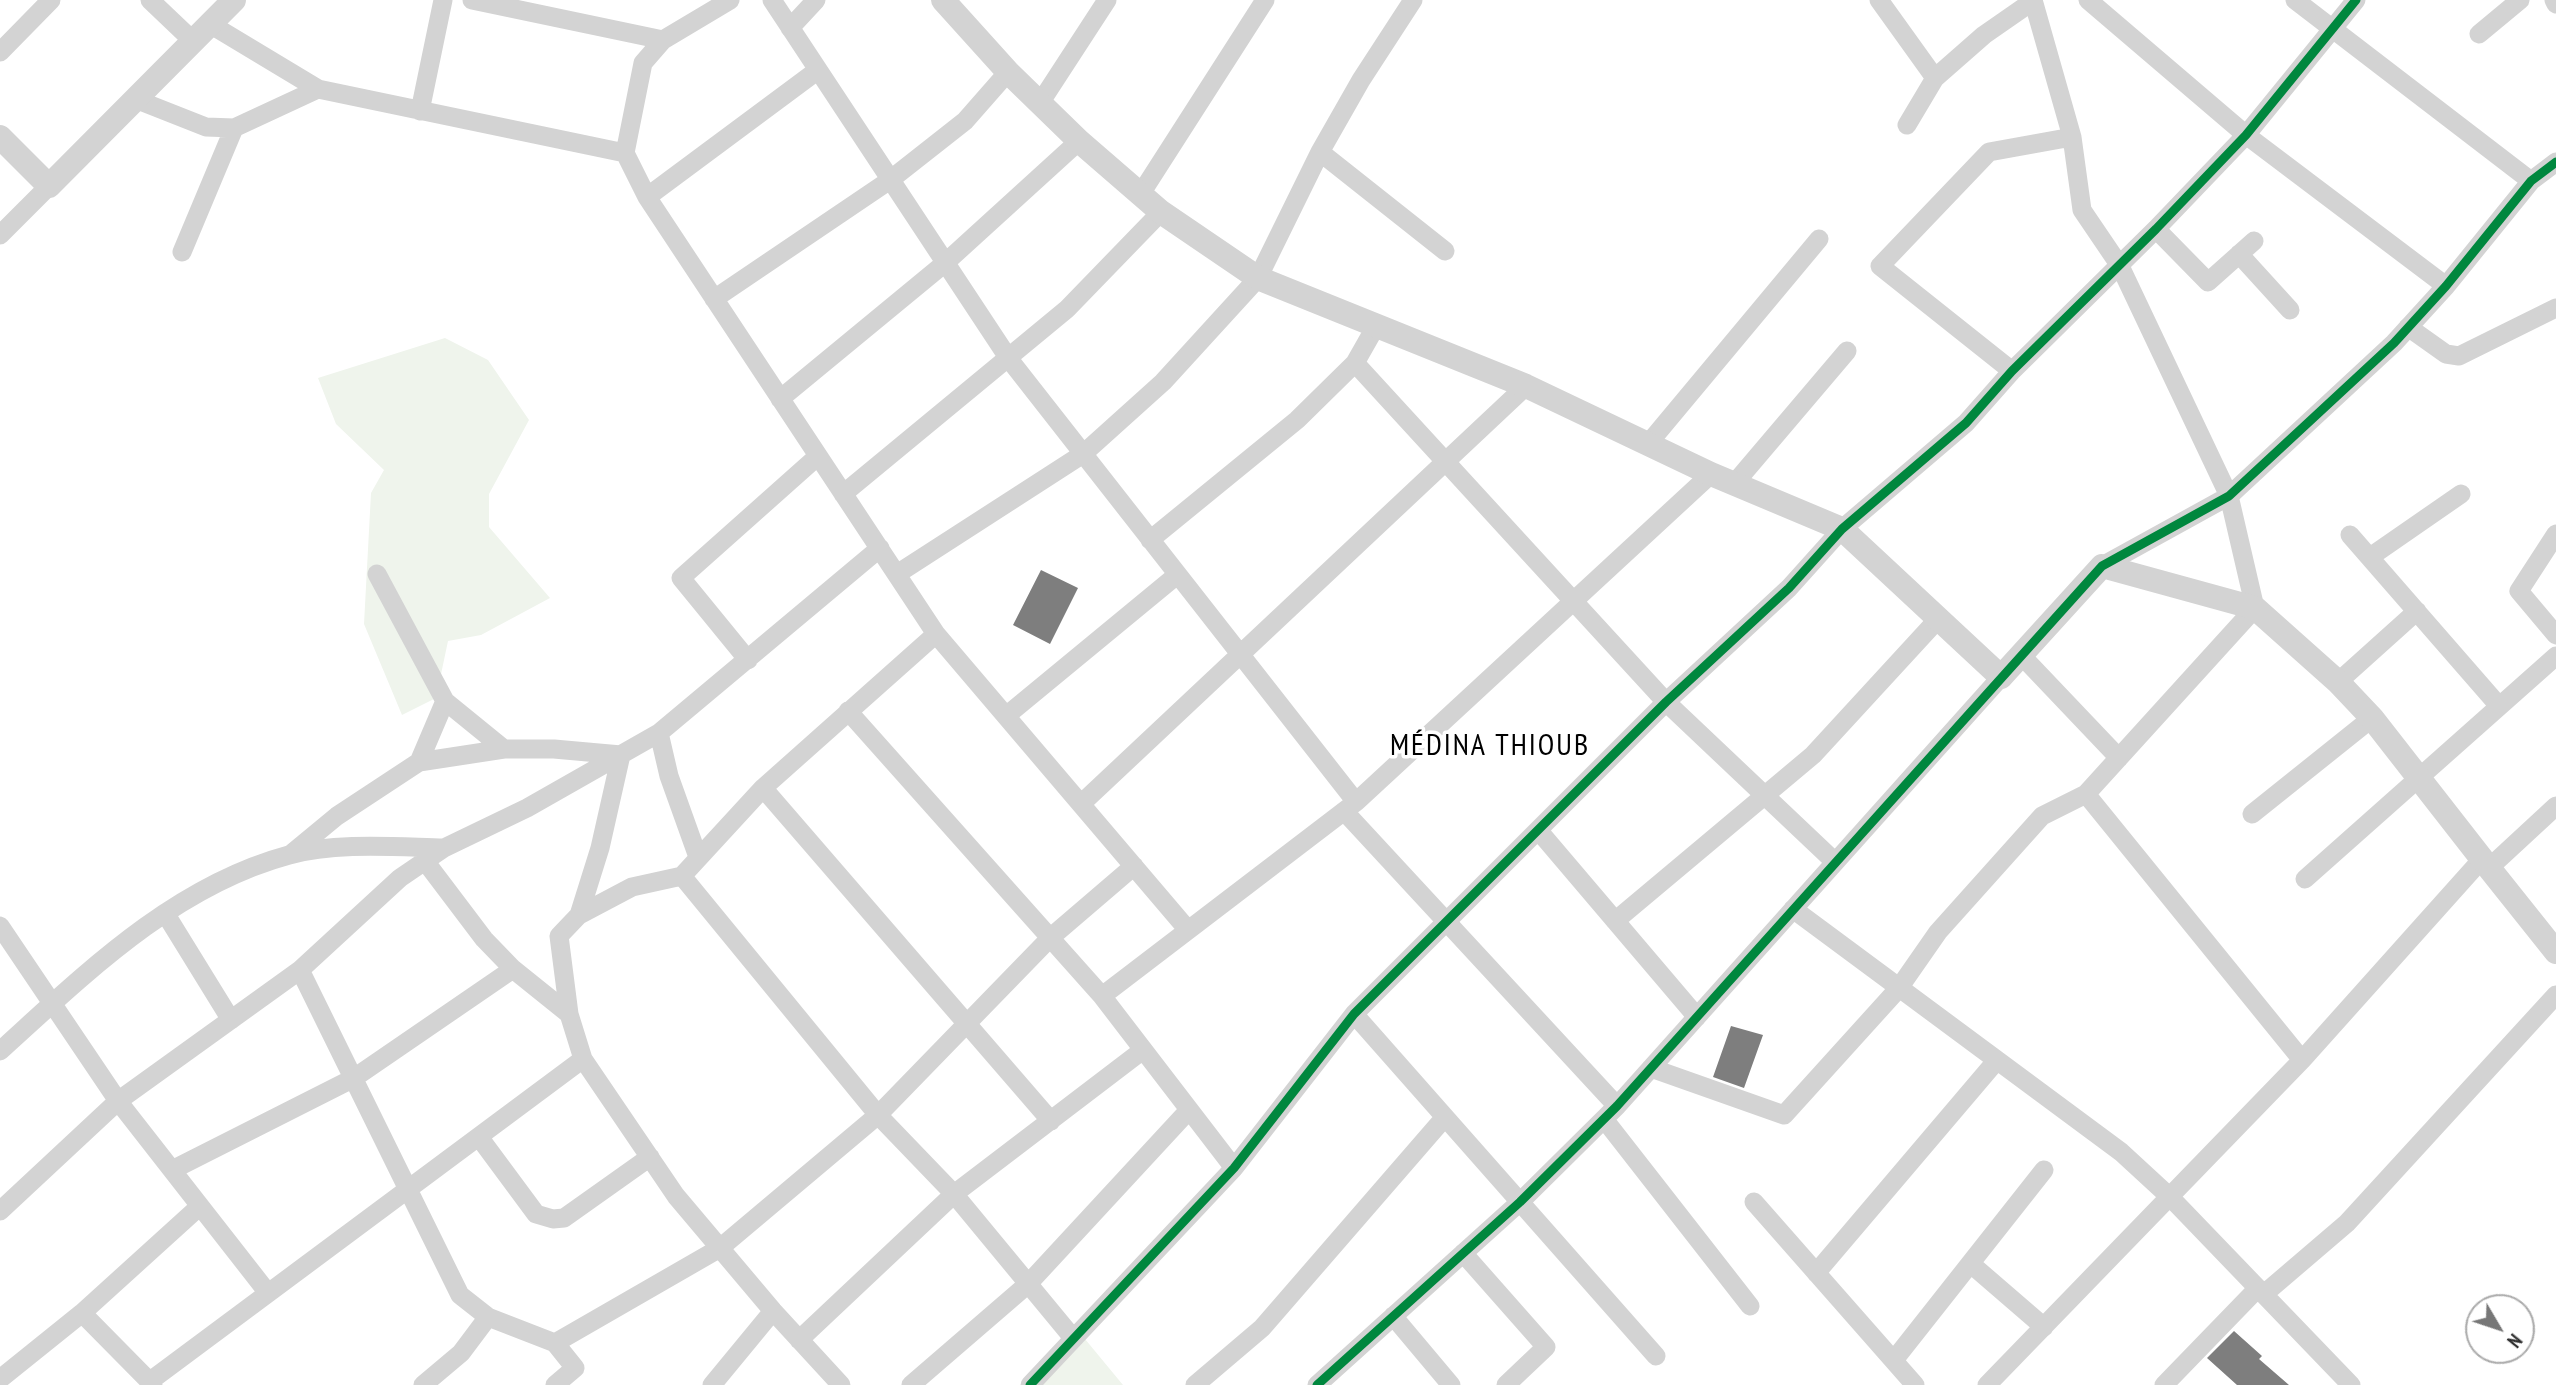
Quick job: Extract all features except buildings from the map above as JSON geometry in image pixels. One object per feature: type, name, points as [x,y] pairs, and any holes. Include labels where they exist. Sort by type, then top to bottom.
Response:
[{"type":"street","points":[[0,52],[51,0]]},
{"type":"street","points":[[150,0],[202,32],[318,89],[625,153]]},
{"type":"street","points":[[0,235],[234,0]]},
{"type":"street","points":[[420,111],[443,0]]},
{"type":"street","points":[[472,0],[560,9],[663,40]]},
{"type":"street","points":[[730,0],[663,40],[643,63],[625,153],[647,197],[936,634],[1188,930]]},
{"type":"street","points":[[772,0],[1009,359],[1241,655],[1350,807],[1611,1112],[1750,1306]]},
{"type":"street","points":[[790,28],[816,0]]},
{"type":"street","points":[[1040,103],[1107,0]]},
{"type":"street","points":[[1140,195],[1265,0]]},
{"type":"street","points":[[897,575],[1083,454],[1163,383],[1258,278],[1320,152],[1361,80],[1413,0]]},
{"type":"street","points":[[1880,0],[1935,78]]},
{"type":"street","points":[[2088,0],[2246,135],[2446,286]]},
{"type":"street","points":[[2295,0],[2531,181]]},
{"type":"street","points":[[1030,1385],[1234,1168],[1354,1014],[1666,702],[1789,588],[1842,529],[1966,423],[2011,371],[2157,229],[2246,135],[2356,0]]},
{"type":"street","points":[[2479,34],[2520,0]]},
{"type":"street","points":[[1907,125],[1935,78],[1984,35],[2033,1],[2072,137],[2082,210],[2120,266],[2229,496],[2255,608]]},
{"type":"street","points":[[951,3],[1007,72],[1079,141],[1161,212],[1258,278],[1526,386],[1722,479],[1842,529],[2001,677]]},
{"type":"street","points":[[647,197],[818,70]]},
{"type":"street","points":[[714,299],[890,180],[965,121],[1007,72]]},
{"type":"street","points":[[135,99],[206,127],[234,128],[318,89]]},
{"type":"street","points":[[182,252],[234,128]]},
{"type":"street","points":[[0,137],[49,186]]},
{"type":"street","points":[[2011,371],[1880,266],[1989,152],[2072,137]]},
{"type":"street","points":[[780,399],[946,263],[1079,141]]},
{"type":"street","points":[[1320,152],[1445,251]]},
{"type":"street","points":[[1317,1385],[1520,1202],[1611,1112],[2102,566],[2229,496],[2408,327],[2446,286],[2531,181],[2556,162]]},
{"type":"street","points":[[844,494],[1067,309],[1161,212]]},
{"type":"street","points":[[2157,229],[2208,282],[2247,248],[2290,310]]},
{"type":"street","points":[[1648,444],[1819,239]]},
{"type":"street","points":[[2408,327],[2446,354],[2459,356],[2556,308]]},
{"type":"street","points":[[1150,540],[1297,420],[1355,363],[1376,326]]},
{"type":"street","points":[[1102,996],[1350,807],[1574,601],[1722,479],[1847,351]]},
{"type":"street","points":[[1355,363],[1666,702],[1835,862]]},
{"type":"street","points":[[1081,804],[1526,386]]},
{"type":"street","points":[[748,660],[681,578],[818,456]]},
{"type":"street","points":[[2370,557],[2461,494]]},
{"type":"street","points":[[2350,535],[2499,706]]},
{"type":"street","points":[[2556,535],[2519,591],[2556,635]]},
{"type":"street","points":[[0,1212],[118,1101],[300,970],[400,877],[444,848],[527,808],[659,733],[880,548]]},
{"type":"street","points":[[2102,566],[2255,608],[2338,681],[2372,718],[2417,779],[2556,952]]},
{"type":"street","points":[[377,574],[445,702],[504,749]]},
{"type":"street","points":[[1006,716],[1178,575]]},
{"type":"street","points":[[1651,1068],[1784,1115],[1899,988],[1938,932],[2042,816],[2086,794],[2255,608]]},
{"type":"street","points":[[2338,681],[2417,611]]},
{"type":"street","points":[[1615,921],[1813,755],[1938,618]]},
{"type":"street","points":[[841,1385],[773,1311],[676,1196],[583,1059],[569,1014],[559,936],[579,915],[632,887],[682,876],[763,788],[936,634]]},
{"type":"street","points":[[2021,655],[2119,758]]},
{"type":"street","points":[[2305,879],[2556,656]]},
{"type":"street","points":[[419,762],[445,702]]},
{"type":"street","points":[[848,712],[1102,996],[1234,1168]]},
{"type":"street","points":[[2252,814],[2372,718]]},
{"type":"street","points":[[659,733],[669,776],[698,857]]},
{"type":"street","points":[[291,854],[337,816],[419,762],[504,749],[554,749],[621,755]]},
{"type":"street","points":[[579,915],[600,848],[621,755]]},
{"type":"street","points":[[763,788],[1051,1121]]},
{"type":"street","points":[[2086,794],[2302,1060]]},
{"type":"street","points":[[1987,1385],[2171,1198],[2485,864],[2556,806]]},
{"type":"street","points":[[1538,830],[1697,1017]]},
{"type":"street","points":[[0,1051],[139,930],[219,880],[291,854],[366,847],[444,848]]},
{"type":"street","points":[[425,861],[484,939],[513,969],[569,1014]]},
{"type":"street","points":[[555,1343],[720,1248],[878,1115],[1050,937],[1134,866]]},
{"type":"street","points":[[682,876],[878,1115],[954,1195],[1073,1339]]},
{"type":"street","points":[[1793,909],[2121,1152],[2171,1198],[2261,1291],[2340,1381]]},
{"type":"street","points":[[165,914],[232,1020]]},
{"type":"street","points":[[0,926],[118,1101],[268,1293]]},
{"type":"street","points":[[172,1170],[354,1078],[513,969]]},
{"type":"street","points":[[300,970],[460,1295],[488,1317],[555,1343],[575,1368],[555,1385]]},
{"type":"street","points":[[2164,1385],[2261,1291],[2347,1223],[2556,995]]},
{"type":"street","points":[[1354,1014],[1656,1356]]},
{"type":"street","points":[[799,1340],[954,1195],[1143,1050]]},
{"type":"street","points":[[82,1313],[151,1383],[583,1059]]},
{"type":"street","points":[[1816,1273],[1997,1060]]},
{"type":"street","points":[[911,1385],[1028,1284],[1189,1110]]},
{"type":"street","points":[[1195,1385],[1262,1328],[1445,1117]]},
{"type":"street","points":[[478,1137],[536,1214],[553,1219],[564,1218],[650,1157]]},
{"type":"street","points":[[1894,1360],[2044,1170]]},
{"type":"street","points":[[1754,1202],[1916,1385]]},
{"type":"street","points":[[0,1379],[82,1313],[200,1206]]},
{"type":"street","points":[[1463,1253],[1546,1347],[1506,1385]]},
{"type":"street","points":[[1971,1264],[2044,1327]]},
{"type":"street","points":[[712,1385],[773,1311]]},
{"type":"street","points":[[1393,1316],[1451,1385]]},
{"type":"street","points":[[423,1385],[461,1353],[488,1317]]},
{"type":"shaded area","points":[[445,338],[488,360],[529,420],[489,494],[489,527],[550,598],[481,635],[448,641],[436,698],[402,715],[364,624],[371,493],[384,470],[336,424],[318,378]]},
{"type":"shaded area","points":[[1085,1339],[1123,1385],[1041,1385]]},
{"type":"cycle path","points":[[1030,1385],[1234,1168],[1354,1014],[1666,702],[1789,588],[1842,529],[1966,423],[2012,371],[2156,229],[2246,135],[2356,0]]},
{"type":"cycle path","points":[[1317,1385],[1520,1202],[1617,1106],[2102,566],[2229,496],[2394,343],[2446,286],[2531,181],[2556,162]]},
{"type":"district","name":"MÉDINA THIOUB","points":[[1490,746]]}]
